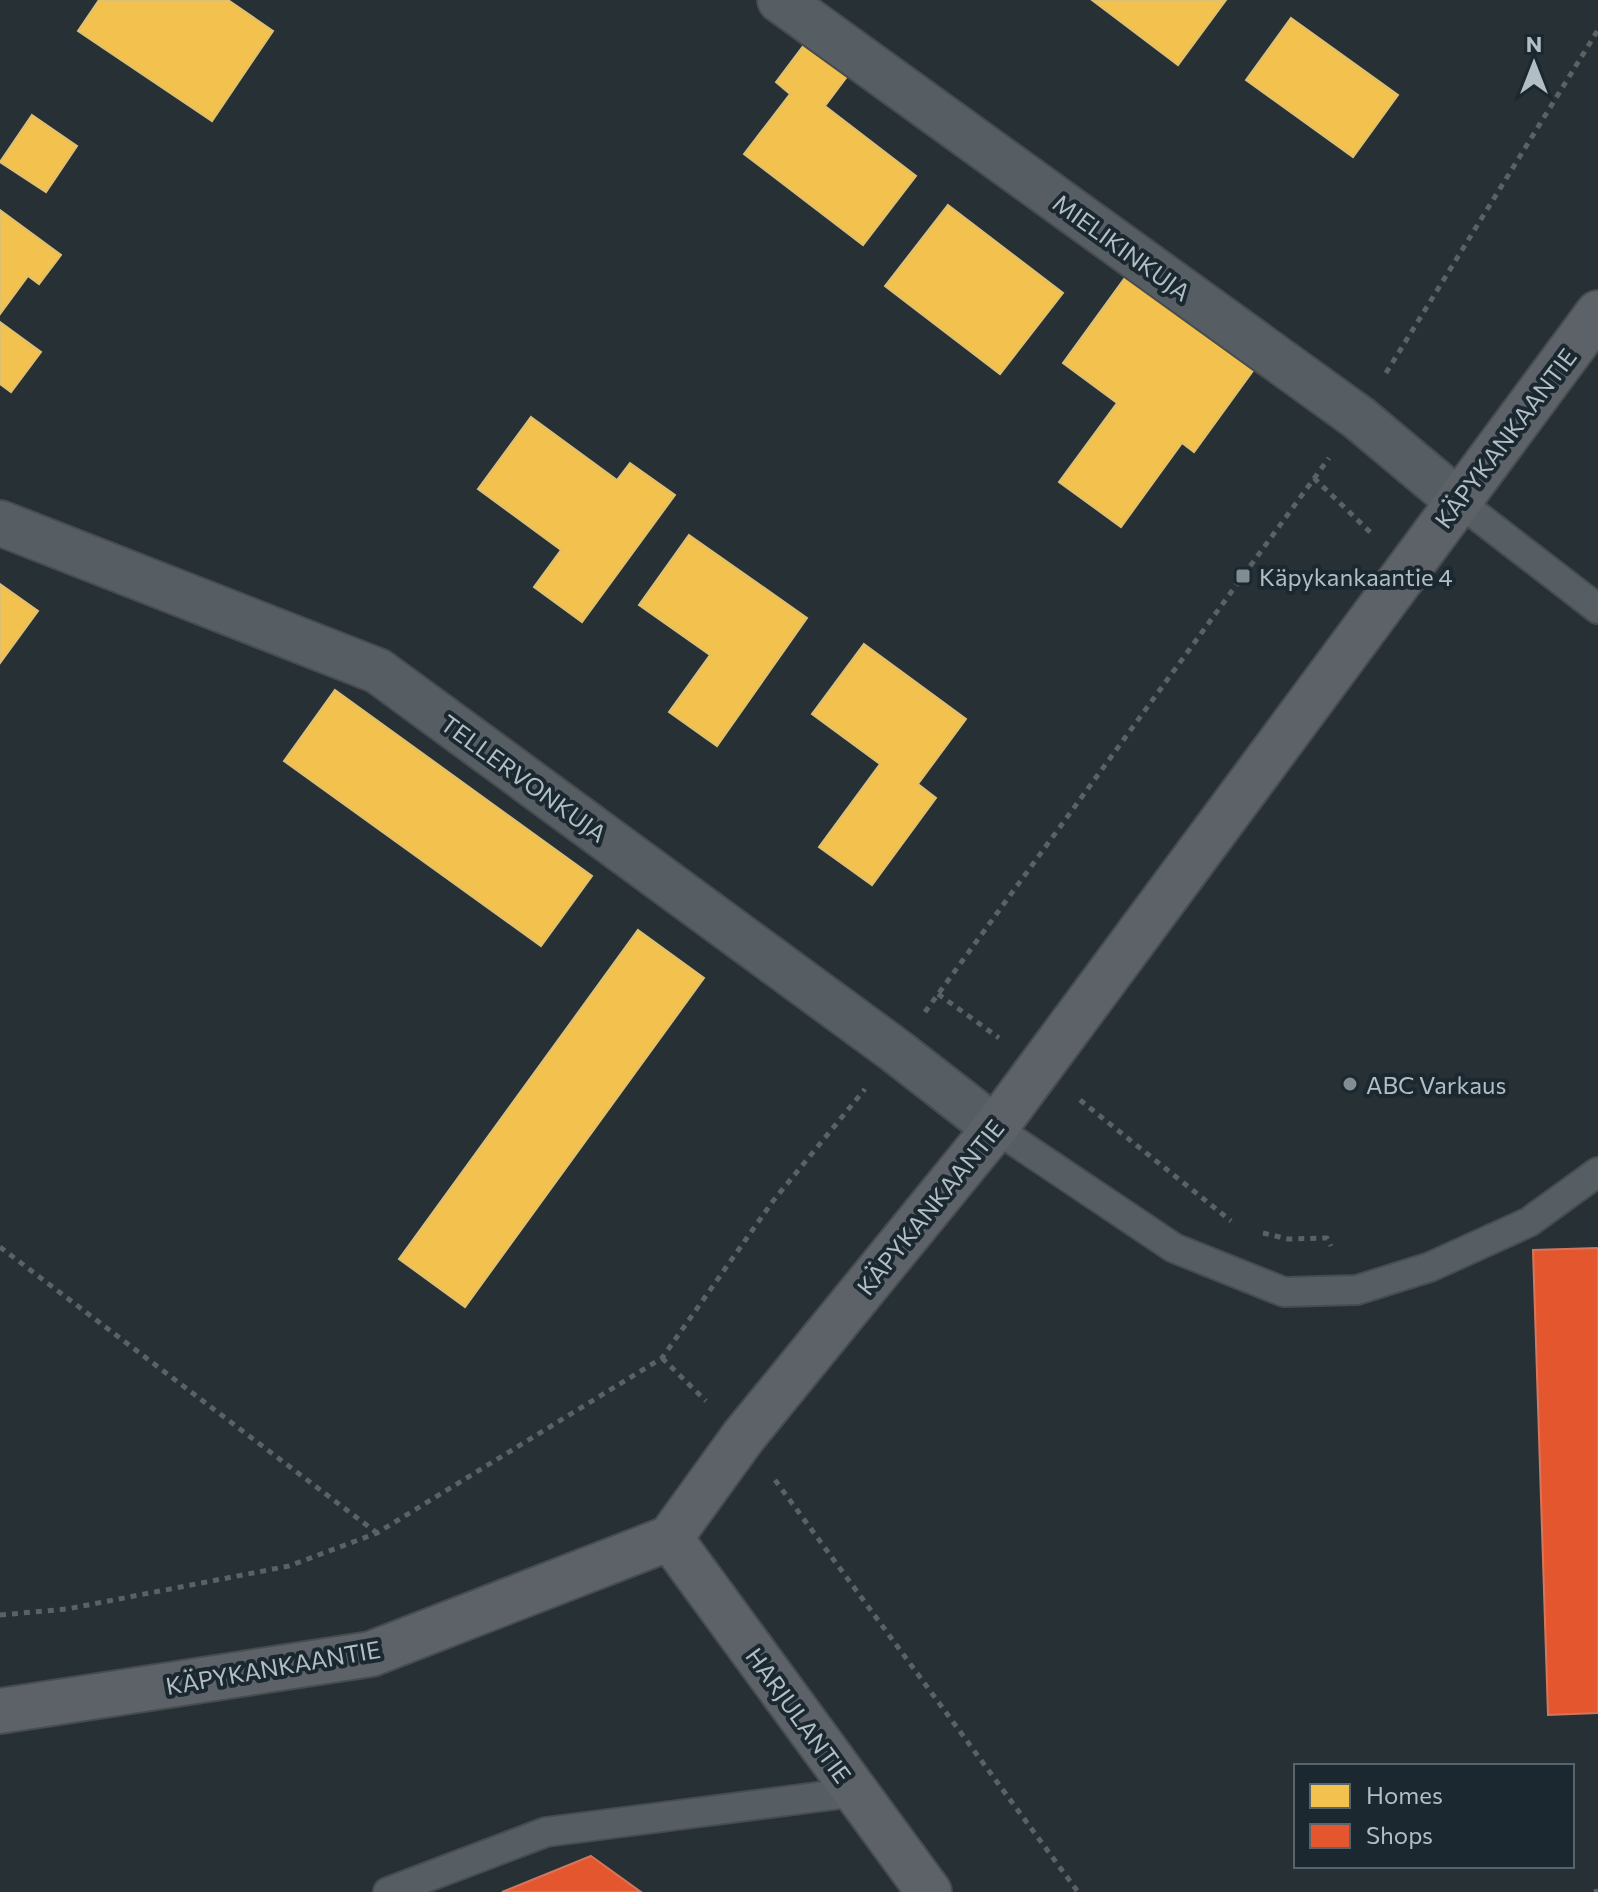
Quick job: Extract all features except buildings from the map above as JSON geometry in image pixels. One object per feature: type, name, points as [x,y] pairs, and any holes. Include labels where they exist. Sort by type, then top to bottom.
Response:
[{"type":"street","name":"MIELIKINKUJA","points":[[780,0],[1359,418],[1458,501]]},
{"type":"street","name":"KÄPYKANKAANTIE","points":[[0,1711],[371,1654],[670,1538],[743,1437],[995,1128],[1598,313]]},
{"type":"street","name":"TELLERVONKUJA","points":[[0,523],[378,671],[896,1051],[995,1128]]},
{"type":"street","name":"HARJULANTIE","points":[[670,1538],[929,1892]]},
{"type":"lane","points":[[1458,501],[1598,609]]},
{"type":"lane","points":[[995,1128],[1174,1248],[1284,1292],[1357,1290],[1430,1267],[1529,1222],[1598,1172]]},
{"type":"lane","points":[[388,1892],[546,1832],[856,1792]]},
{"type":"path","points":[[0,1615],[67,1609],[289,1566],[377,1533],[662,1358],[773,1201],[896,1051],[1359,418],[1598,30]]},
{"type":"path","points":[[1314,478],[1407,570]]},
{"type":"path","points":[[938,994],[1040,1068],[1238,1227]]},
{"type":"path","points":[[1251,1230],[1288,1239],[1327,1238],[1357,1290]]},
{"type":"path","points":[[0,1247],[377,1533]]},
{"type":"path","points":[[662,1358],[743,1437],[1078,1892]]},
{"type":"place","name":"Käpykankaantie 4","points":[[1243,576]]},
{"type":"place","name":"ABC Varkaus","points":[[1350,1084]]}]
